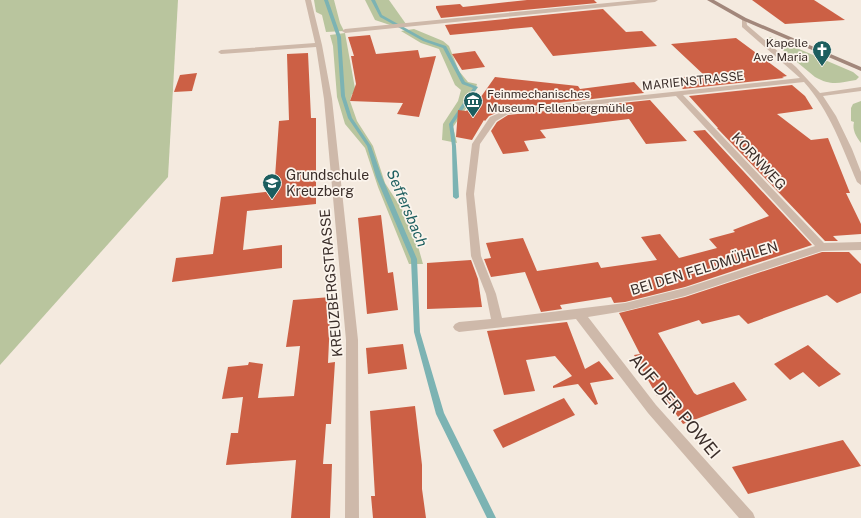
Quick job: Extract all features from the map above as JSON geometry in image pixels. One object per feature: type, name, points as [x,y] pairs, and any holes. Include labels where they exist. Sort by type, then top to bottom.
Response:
[{"type":"main road","points":[[710,0],[744,19],[861,69]]},
{"type":"street","name":"KREUZBERGSTRASSE","points":[[308,0],[319,45],[328,98],[352,340],[352,518]]},
{"type":"street","points":[[346,32],[655,0]]},
{"type":"street","points":[[744,19],[744,26],[804,80],[818,95],[841,136],[861,182]]},
{"type":"street","points":[[221,52],[319,45]]},
{"type":"street","name":"MARIENSTRASSE","points":[[497,322],[491,294],[476,256],[470,194],[476,144],[493,119],[506,112],[804,80]]},
{"type":"street","points":[[818,95],[861,89]]},
{"type":"street","name":"KORNWEG","points":[[677,93],[822,247]]},
{"type":"street","name":"BEI DEN FELDMÜHLEN","points":[[459,326],[580,314],[625,307],[685,292],[822,247],[861,246]]},
{"type":"street","name":"AUF DER POWEI","points":[[580,314],[652,409],[748,518]]},
{"type":"green space","points":[[0,0],[178,0],[168,177],[0,365]]},
{"type":"green space","points":[[314,0],[334,0],[340,23],[344,31],[326,32],[322,15],[316,12]]},
{"type":"green space","points":[[365,0],[389,0],[406,24],[393,26],[375,20]]},
{"type":"green space","points":[[414,29],[443,41],[449,46],[459,71],[468,82],[477,84],[472,100],[453,127],[457,143],[442,140],[443,124],[458,101],[461,90],[455,85],[439,49],[421,43],[401,31]]},
{"type":"green space","points":[[345,33],[356,94],[352,94],[350,101],[357,121],[373,146],[385,183],[412,225],[423,264],[409,264],[378,187],[365,148],[345,124],[337,97],[333,46],[330,35]]},
{"type":"green space","points":[[771,37],[853,72],[859,77],[856,80],[840,83],[831,83],[821,80],[815,77],[768,38]]},
{"type":"green space","points":[[861,101],[861,143],[854,130],[854,122],[851,121],[851,108],[853,104]]},
{"type":"building","points":[[527,0],[594,0],[597,3],[441,18],[436,8],[436,6],[460,4],[463,7]]},
{"type":"building","points":[[752,0],[814,0],[845,20],[785,24]]},
{"type":"building","points":[[603,9],[626,32],[642,31],[657,46],[553,56],[532,27],[450,35],[445,25]]},
{"type":"building","points":[[370,35],[376,54],[418,50],[420,58],[436,56],[419,117],[397,114],[403,103],[350,101],[356,84],[351,56],[354,56],[348,37]]},
{"type":"building","points":[[736,38],[787,76],[782,77],[784,78],[683,89],[673,78],[704,75],[671,44]]},
{"type":"building","points":[[475,51],[485,67],[462,70],[452,54]]},
{"type":"building","name":"Grundschule Kreuzberg","points":[[308,53],[311,118],[316,118],[316,204],[247,211],[243,250],[282,245],[282,268],[172,282],[176,258],[213,254],[221,197],[274,191],[279,121],[289,120],[287,54]]},
{"type":"building","points":[[197,73],[192,91],[174,92],[180,75]]},
{"type":"building","points":[[495,77],[578,86],[580,89],[634,82],[644,93],[506,109],[489,116],[485,121],[484,120],[472,140],[456,137],[458,110],[466,111],[478,101]]},
{"type":"building","points":[[792,85],[805,96],[813,109],[777,114],[811,140],[828,138],[850,193],[846,193],[861,224],[861,234],[833,236],[838,241],[825,241],[717,128],[689,96]]},
{"type":"building","points":[[650,100],[687,141],[646,144],[629,119],[540,130],[546,138],[524,141],[529,151],[503,154],[491,131],[497,122],[508,115]]},
{"type":"building","points":[[705,130],[812,245],[685,287],[625,302],[614,303],[611,297],[560,305],[562,309],[541,312],[525,272],[491,277],[484,259],[491,258],[486,243],[523,238],[537,271],[598,262],[601,268],[657,260],[641,237],[660,234],[679,258],[717,248],[709,239],[735,232],[733,230],[769,216],[693,131]]},
{"type":"building","points":[[381,215],[388,273],[393,272],[398,310],[367,314],[358,218]]},
{"type":"building","points":[[822,252],[849,252],[861,264],[861,293],[837,303],[827,295],[748,324],[739,315],[702,324],[699,320],[658,333],[694,393],[697,395],[734,382],[747,400],[683,424],[662,394],[657,396],[634,355],[640,354],[619,313],[685,297]]},
{"type":"building","points":[[471,260],[478,279],[482,307],[427,309],[427,263]]},
{"type":"building","points":[[331,297],[328,363],[335,362],[331,424],[326,424],[323,464],[332,464],[330,518],[291,518],[296,460],[226,465],[231,433],[238,433],[243,397],[222,399],[228,367],[248,365],[249,362],[263,364],[258,398],[294,396],[300,346],[286,347],[293,300]]},
{"type":"building","points":[[567,322],[585,369],[599,361],[614,379],[590,383],[598,404],[595,405],[578,384],[553,388],[553,386],[572,376],[555,356],[526,360],[535,391],[504,395],[487,331]]},
{"type":"building","points":[[403,344],[407,369],[368,374],[366,348]]},
{"type":"building","points":[[808,345],[841,374],[819,387],[803,372],[790,380],[774,364]]},
{"type":"building","points":[[564,398],[575,415],[503,448],[493,430]]},
{"type":"building","points":[[415,406],[426,518],[373,518],[371,496],[375,496],[370,411]]},
{"type":"building","points":[[843,440],[861,466],[748,494],[732,467]]},
{"type":"waterway","name":"Seffersbach","points":[[326,0],[339,37],[343,96],[350,118],[369,146],[379,177],[414,259],[417,332],[440,414],[492,518]]},
{"type":"waterway","points":[[373,0],[381,16],[424,40],[445,47],[463,83],[476,87],[451,124],[454,146],[456,197]]},
{"type":"place","name":"Kapelle Ave Maria","points":[[822,67]]},
{"type":"place","name":"Feinmechanisches Museum Fellenbergmühle","points":[[473,118]]},
{"type":"place","name":"Grundschule Kreuzberg","points":[[272,200]]}]
